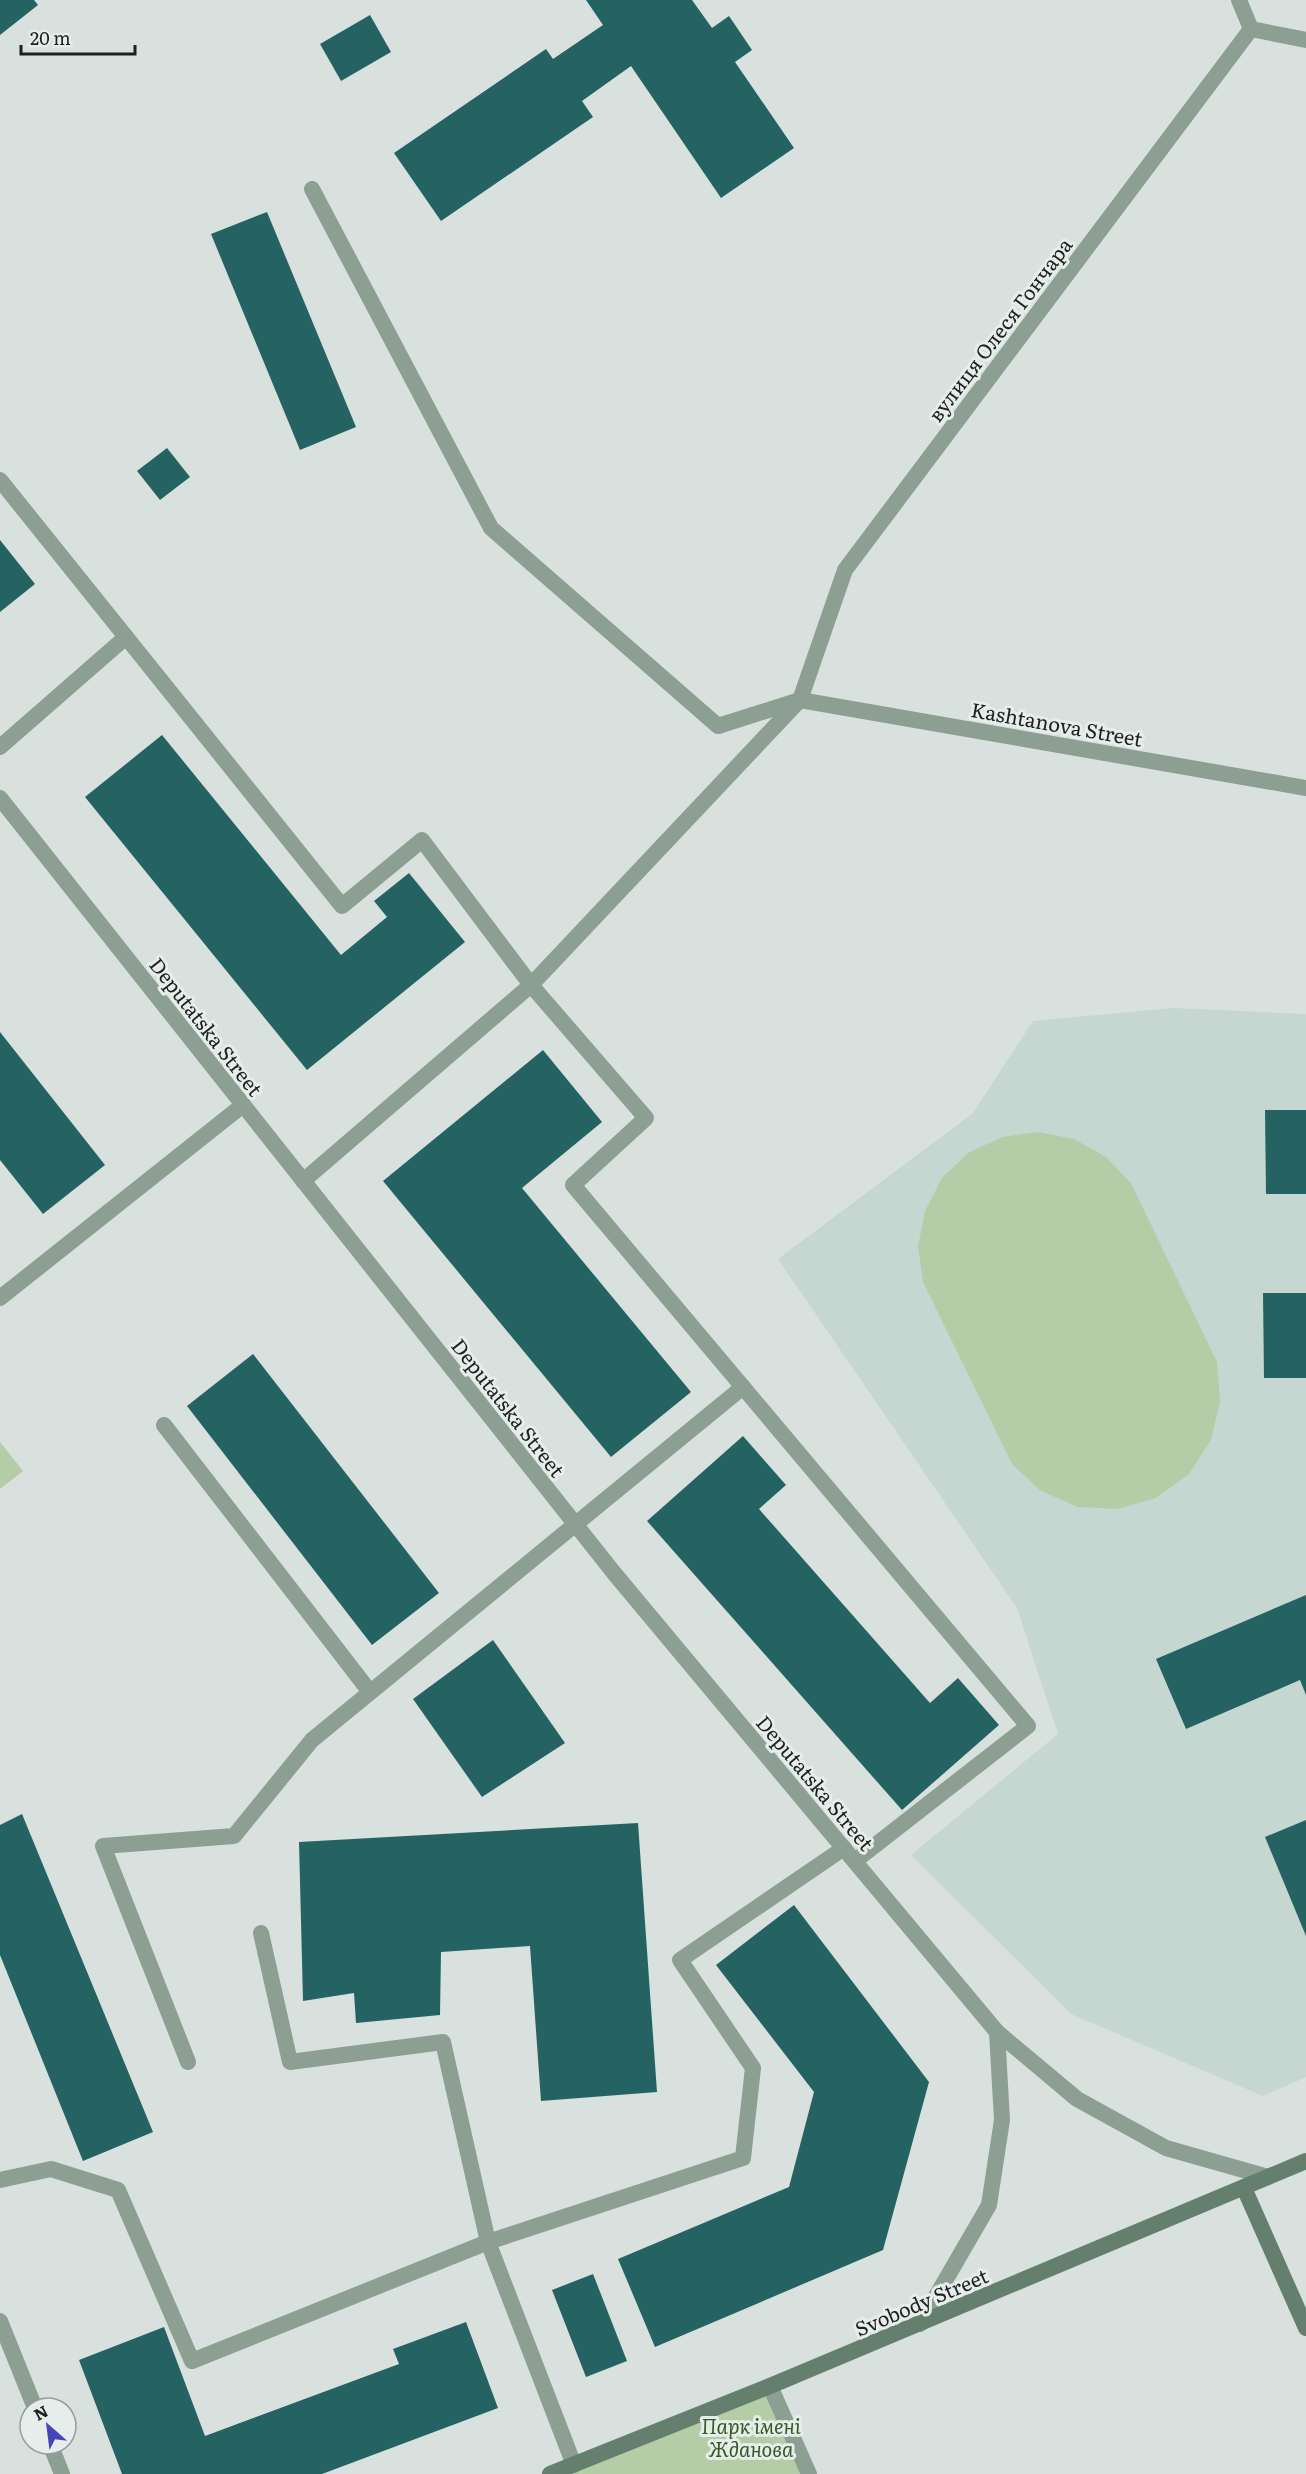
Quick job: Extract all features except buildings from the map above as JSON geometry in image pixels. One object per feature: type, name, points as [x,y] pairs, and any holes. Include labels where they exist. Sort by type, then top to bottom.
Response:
[{"type":"main road","name":"Svobody Street","points":[[550,2474],[920,2324],[1268,2177],[1304,2166]]},
{"type":"main road","points":[[1245,2188],[1306,2328]]},
{"type":"street","points":[[1239,0],[1251,29],[1306,40]]},
{"type":"street","name":"вулиця Олеся Гончара","points":[[800,700],[845,570],[1251,29]]},
{"type":"street","points":[[312,189],[491,528],[718,726],[800,700]]},
{"type":"street","points":[[0,480],[342,906],[422,840],[531,985],[646,1118],[573,1185],[1028,1726],[849,1855],[680,1960],[753,2068],[743,2158],[488,2242],[192,2361],[118,2190],[51,2169],[0,2180]]},
{"type":"street","points":[[0,747],[126,637]]},
{"type":"street","points":[[303,1181],[531,985],[800,700]]},
{"type":"street","name":"Kashtanova Street","points":[[800,700],[1306,788]]},
{"type":"street","name":"Deputatska Street","points":[[0,798],[575,1523],[998,2032],[1077,2099],[1166,2148],[1268,2177]]},
{"type":"street","points":[[0,1298],[243,1105]]},
{"type":"street","points":[[188,2062],[103,1845],[234,1836],[312,1740],[743,1386]]},
{"type":"street","points":[[164,1425],[370,1692]]},
{"type":"street","points":[[261,1933],[290,2062],[443,2042],[488,2242],[574,2465]]},
{"type":"street","points":[[920,2324],[989,2205],[1002,2120],[998,2032]]},
{"type":"street","points":[[0,2320],[30,2396]]},
{"type":"street","points":[[770,2386],[809,2474]]},
{"type":"street","points":[[55,2456],[62,2474]]},
{"type":"shaded area","points":[[1172,1008],[1306,1014],[1306,2077],[1263,2096],[1071,2014],[911,1855],[1058,1734],[1017,1608],[778,1259],[973,1113],[1033,1021]]},
{"type":"green space","points":[[1038,1132],[1074,1139],[1106,1157],[1131,1183],[1217,1362],[1220,1402],[1211,1440],[1189,1474],[1156,1498],[1118,1509],[1078,1507],[1041,1491],[1012,1464],[923,1282],[918,1246],[925,1211],[942,1178],[968,1153],[1002,1137]]},
{"type":"green space","points":[[0,1442],[23,1471],[0,1489]]},
{"type":"green space","name":"Парк імені Жданова","points":[[770,2386],[809,2474],[550,2474]]}]
